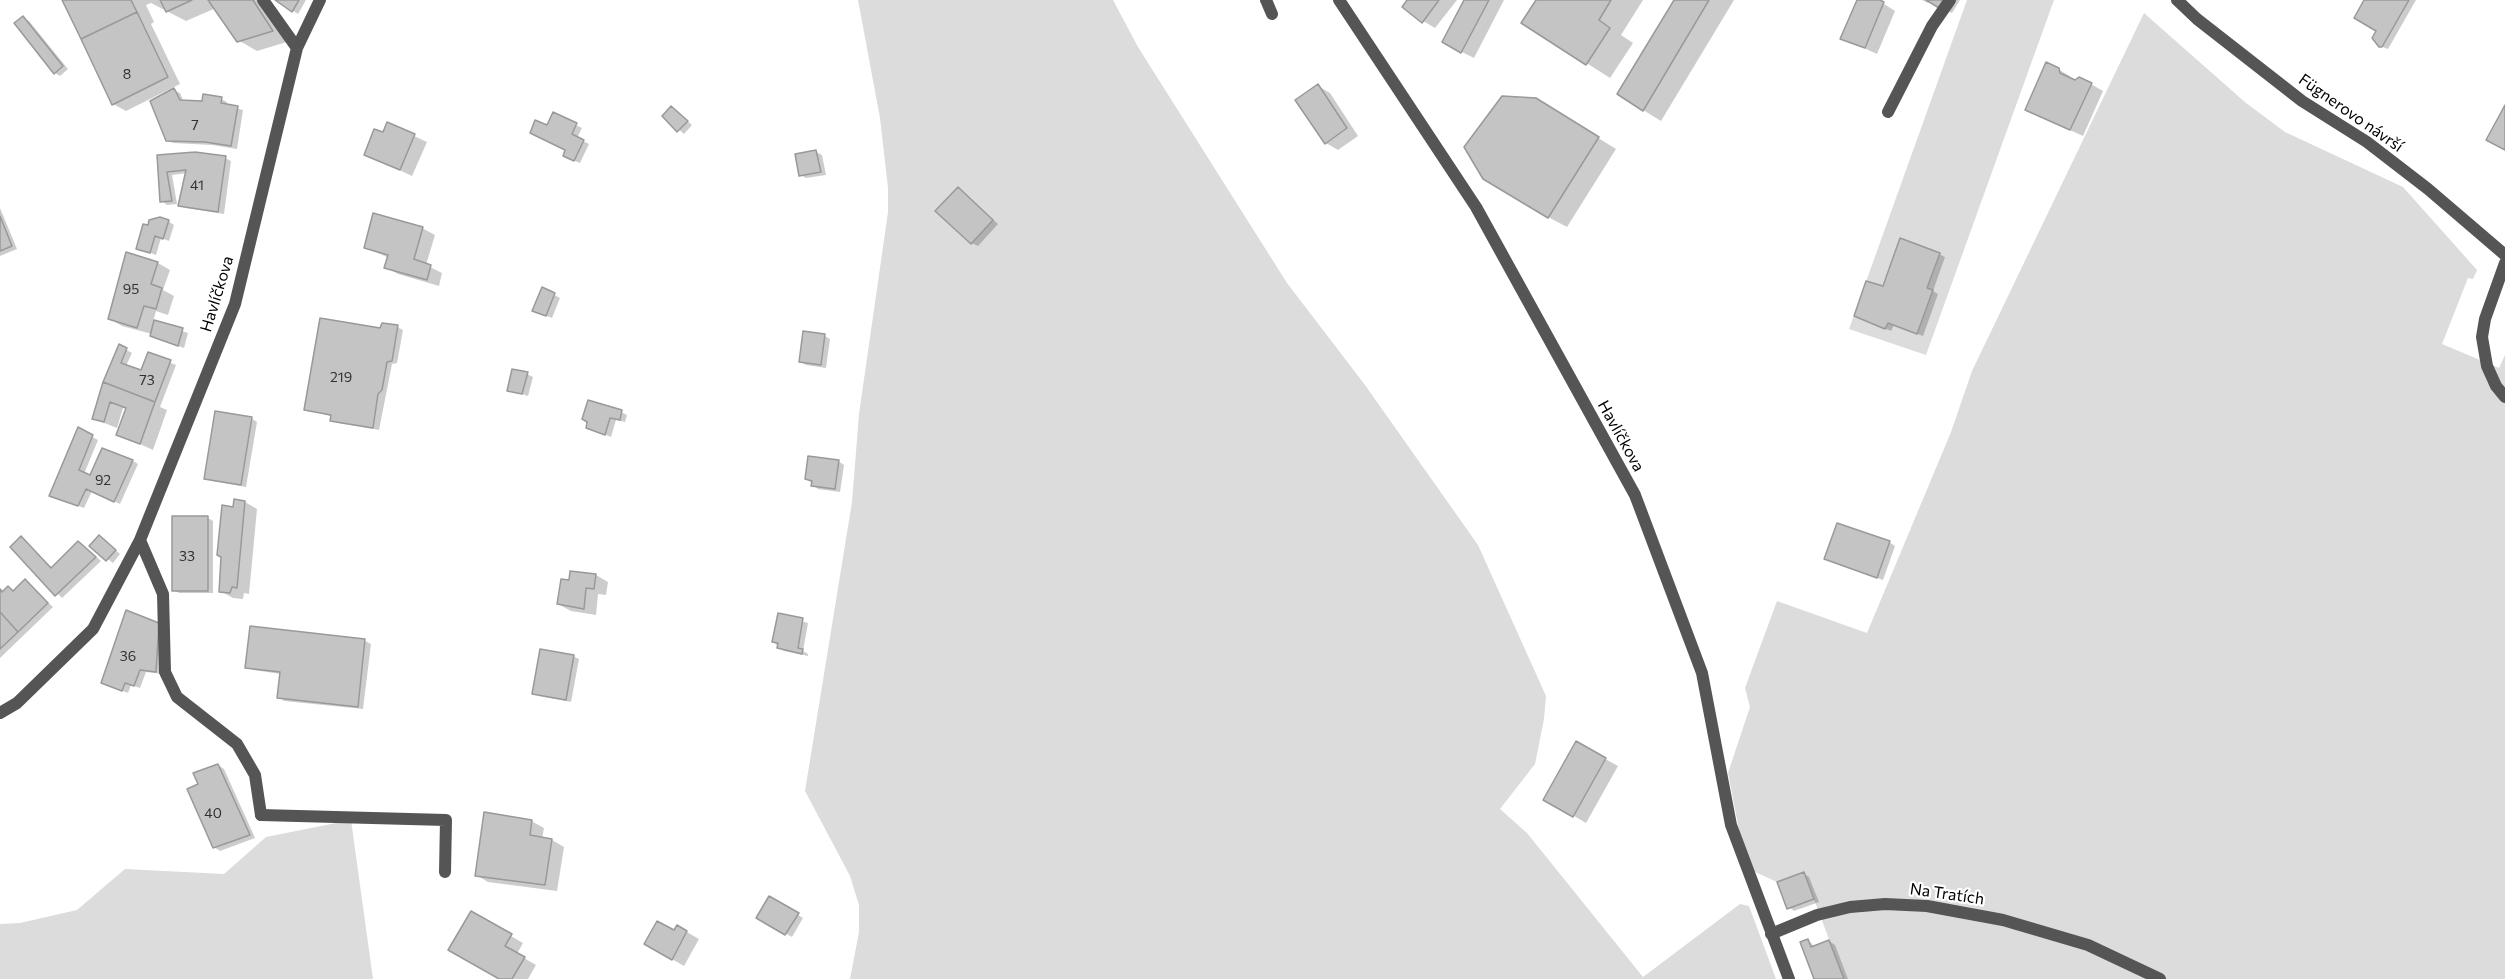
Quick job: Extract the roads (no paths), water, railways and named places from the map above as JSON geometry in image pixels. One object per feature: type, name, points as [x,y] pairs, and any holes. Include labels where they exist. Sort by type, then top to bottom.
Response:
[{"type":"street","points":[[263,0],[297,48]]},
{"type":"street","name":"Havlíčkova","points":[[0,713],[17,703],[93,629],[140,540],[235,304],[297,48],[320,0]]},
{"type":"street","points":[[1266,0],[1272,14]]},
{"type":"street","name":"Havlíčkova","points":[[1339,0],[1476,207],[1635,495],[1702,673],[1731,825],[1771,934]]},
{"type":"street","points":[[1888,112],[1932,26],[1950,0]]},
{"type":"street","name":"Fügnerovo návrší","points":[[2177,0],[2197,19],[2302,101],[2367,142],[2420,182],[2505,255]]},
{"type":"street","points":[[2505,263],[2485,318],[2482,337],[2487,366],[2496,386],[2505,397]]},
{"type":"street","points":[[140,540],[163,594],[165,672],[177,697],[237,744],[255,775],[261,815],[446,820],[445,872]]},
{"type":"street","name":"Na Tratích","points":[[1771,934],[1817,915],[1850,907],[1885,904],[1927,906],[2003,920],[2088,945],[2160,979]]},
{"type":"street","points":[[1771,934],[1789,979]]}]
